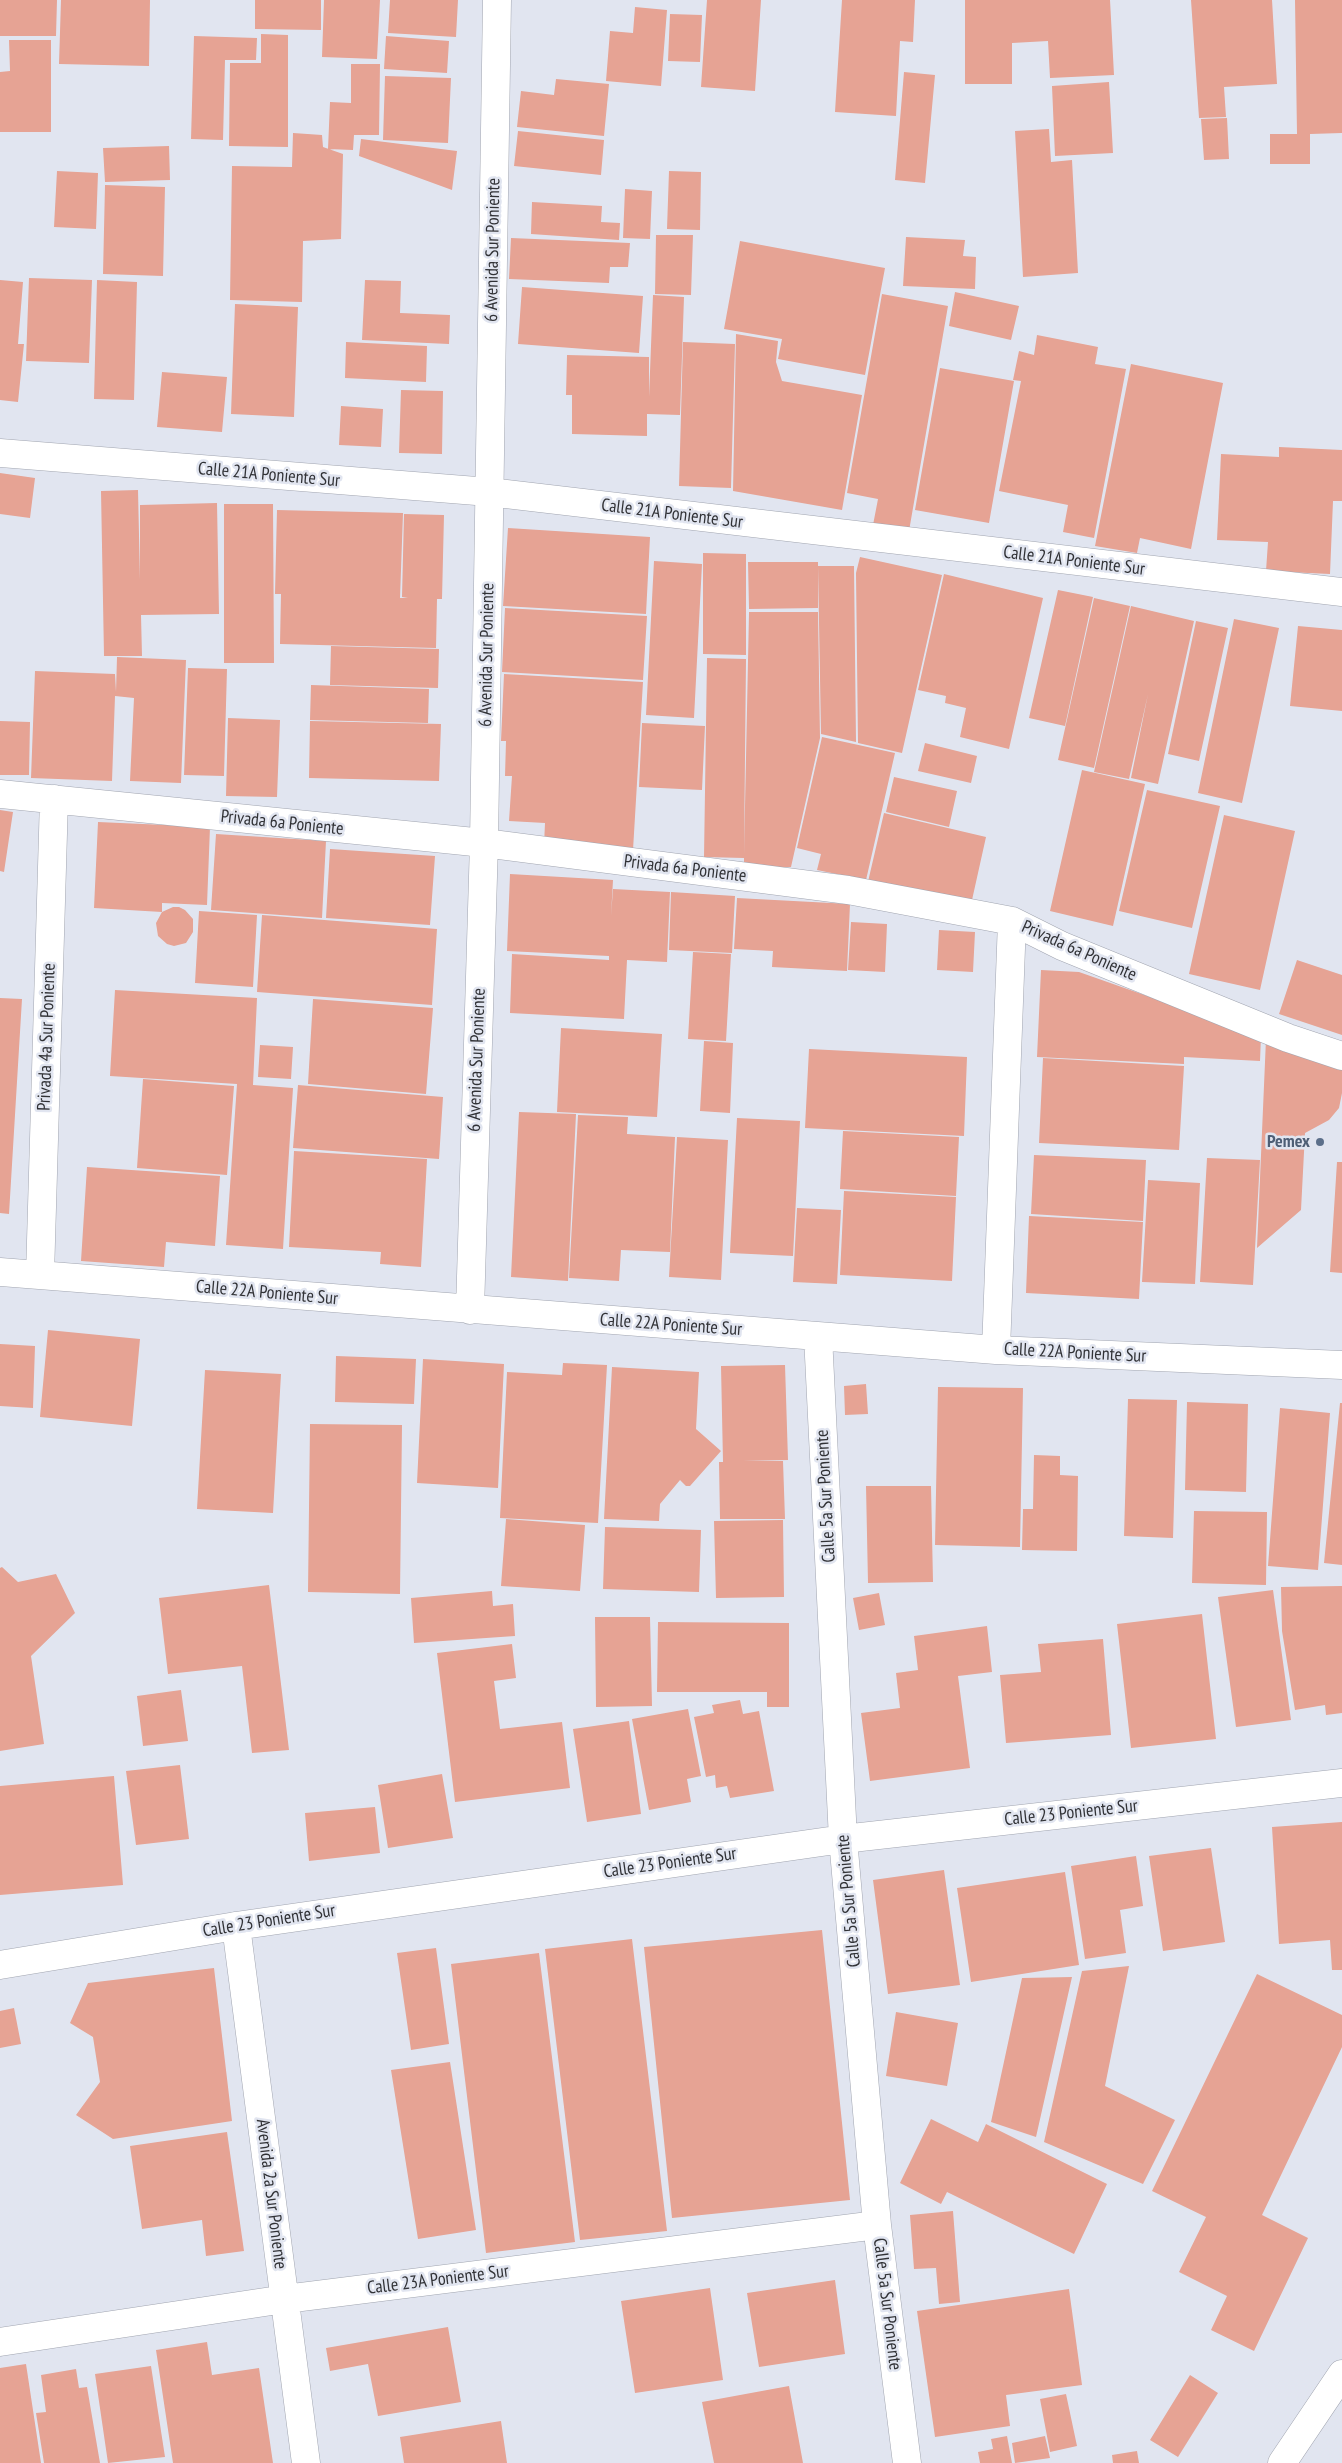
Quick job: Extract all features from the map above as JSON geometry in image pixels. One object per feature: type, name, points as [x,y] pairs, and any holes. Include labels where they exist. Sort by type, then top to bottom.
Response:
[{"type":"street","name":"6 Avenida Sur Poniente","points":[[470,1310],[484,843],[497,0]]},
{"type":"street","name":"Calle 21A Poniente Sur","points":[[0,453],[489,492],[1342,592]]},
{"type":"street","name":"Privada 6a Poniente","points":[[0,794],[484,843],[848,890],[1012,920],[1062,946],[1288,1038],[1342,1056]]},
{"type":"street","name":"Privada 4a Sur Poniente","points":[[40,1275],[54,799]]},
{"type":"street","points":[[996,1350],[1012,920]]},
{"type":"street","name":"Calle 22A Poniente Sur","points":[[0,1272],[996,1350],[1342,1365]]},
{"type":"street","name":"Calle 5a Sur Poniente","points":[[818,1336],[843,1838],[877,2225],[907,2463]]},
{"type":"street","name":"Calle 23 Poniente Sur","points":[[0,1964],[236,1926],[843,1838],[1342,1784]]},
{"type":"street","name":"Avenida 2a Sur Poniente","points":[[236,1926],[306,2463]]},
{"type":"street","name":"Calle 23A Poniente Sur","points":[[0,2342],[285,2299],[877,2225]]},
{"type":"street","points":[[1282,2463],[1342,2374]]},
{"type":"building","points":[[0,0],[57,0],[56,36],[0,36]]},
{"type":"building","points":[[61,0],[150,0],[149,66],[59,64]]},
{"type":"building","points":[[255,0],[321,0],[321,30],[255,29]]},
{"type":"building","points":[[324,0],[380,0],[377,59],[322,57]]},
{"type":"building","points":[[390,0],[458,0],[456,37],[388,33]]},
{"type":"building","points":[[707,0],[761,0],[755,91],[701,87]]},
{"type":"building","points":[[842,0],[915,0],[913,42],[900,41],[896,116],[835,112]]},
{"type":"building","points":[[965,0],[1110,0],[1114,75],[1050,78],[1048,41],[1012,43],[1012,84],[965,84]]},
{"type":"building","points":[[1191,0],[1272,0],[1277,84],[1224,87],[1226,117],[1199,118]]},
{"type":"building","points":[[1295,0],[1342,0],[1342,133],[1310,134],[1310,164],[1270,164],[1270,134],[1297,134]]},
{"type":"building","points":[[635,7],[667,10],[661,86],[606,81],[610,31],[633,33]]},
{"type":"building","points":[[670,14],[702,15],[700,62],[668,61]]},
{"type":"building","points":[[261,34],[288,35],[288,147],[229,146],[230,63],[261,63]]},
{"type":"building","points":[[194,36],[257,38],[256,60],[225,60],[223,140],[191,139]]},
{"type":"building","points":[[386,36],[449,41],[447,73],[384,69]]},
{"type":"building","points":[[9,40],[51,40],[51,132],[0,132],[0,72],[10,71]]},
{"type":"building","points":[[351,64],[380,64],[379,135],[354,135],[353,150],[328,149],[330,102],[351,103]]},
{"type":"building","points":[[904,72],[935,75],[925,183],[895,180]]},
{"type":"building","points":[[385,76],[451,78],[448,143],[383,140]]},
{"type":"building","points":[[556,79],[609,84],[604,136],[517,127],[521,91],[554,95]]},
{"type":"building","points":[[1109,82],[1113,153],[1055,156],[1052,86]]},
{"type":"building","points":[[1227,118],[1229,159],[1204,160],[1201,119]]},
{"type":"building","points":[[1049,129],[1051,162],[1072,160],[1078,273],[1023,277],[1015,131]]},
{"type":"building","points":[[518,131],[604,140],[601,175],[514,166]]},
{"type":"building","points":[[293,133],[322,135],[323,147],[343,154],[341,239],[303,241],[302,302],[230,300],[232,166],[292,167]]},
{"type":"building","points":[[361,139],[457,151],[452,190],[359,156]]},
{"type":"building","points":[[169,146],[170,180],[105,182],[103,148]]},
{"type":"building","points":[[57,171],[98,173],[96,229],[54,227]]},
{"type":"building","points":[[669,171],[701,172],[700,230],[667,229]]},
{"type":"building","points":[[105,185],[165,187],[163,276],[103,274]]},
{"type":"building","points":[[625,189],[652,191],[650,239],[623,238]]},
{"type":"building","points":[[532,202],[602,206],[601,222],[620,223],[619,240],[531,234]]},
{"type":"building","points":[[656,235],[693,235],[691,295],[655,294]]},
{"type":"building","points":[[906,237],[965,240],[963,256],[976,257],[975,289],[903,286]]},
{"type":"building","points":[[511,238],[630,243],[628,267],[610,267],[609,283],[509,279]]},
{"type":"building","points":[[740,241],[885,268],[865,375],[778,359],[782,339],[724,329]]},
{"type":"building","points":[[29,278],[92,280],[89,363],[26,361]]},
{"type":"building","points":[[0,280],[23,282],[18,344],[24,344],[18,402],[0,400]]},
{"type":"building","points":[[97,280],[137,282],[134,400],[94,399]]},
{"type":"building","points":[[365,280],[401,281],[400,313],[450,315],[449,344],[362,340]]},
{"type":"building","points":[[522,287],[643,296],[639,353],[518,344]]},
{"type":"building","points":[[955,292],[1019,306],[1011,340],[949,326]]},
{"type":"building","points":[[882,294],[948,306],[909,531],[873,525],[878,499],[847,493]]},
{"type":"building","points":[[653,295],[684,297],[680,415],[647,414],[647,436],[572,434],[572,395],[566,395],[567,355],[649,357],[649,397]]},
{"type":"building","points":[[235,304],[298,307],[294,417],[231,414]]},
{"type":"building","points":[[736,334],[778,341],[776,362],[782,381],[862,395],[842,510],[733,491]]},
{"type":"building","points":[[1037,335],[1098,347],[1095,364],[1126,369],[1094,538],[1063,532],[1068,505],[999,491],[1021,381],[1013,380],[1019,351],[1034,355]]},
{"type":"building","points":[[346,342],[427,346],[426,382],[345,378]]},
{"type":"building","points":[[683,342],[735,344],[731,488],[679,486]]},
{"type":"building","points":[[1131,364],[1223,383],[1191,549],[1140,538],[1137,553],[1095,546]]},
{"type":"building","points":[[940,368],[1014,381],[989,523],[915,510]]},
{"type":"building","points":[[162,372],[227,377],[222,432],[157,427]]},
{"type":"building","points":[[401,390],[443,391],[442,454],[399,453]]},
{"type":"building","points":[[341,406],[383,409],[381,447],[339,445]]},
{"type":"building","points":[[1279,447],[1342,450],[1342,501],[1333,501],[1330,574],[1266,571],[1268,542],[1217,540],[1221,454],[1279,457]]},
{"type":"building","points":[[0,473],[35,478],[30,518],[0,514]]},
{"type":"building","points":[[138,490],[140,580],[140,505],[217,503],[219,614],[141,615],[142,656],[104,656],[101,491]]},
{"type":"building","points":[[224,504],[273,504],[274,663],[224,663]]},
{"type":"building","points":[[277,510],[403,513],[400,598],[408,598],[402,597],[404,514],[444,515],[442,599],[437,599],[436,648],[280,644],[281,594],[275,594]]},
{"type":"building","points":[[508,528],[650,537],[646,614],[503,606]]},
{"type":"building","points":[[703,553],[746,554],[746,655],[703,654]]},
{"type":"building","points":[[860,557],[942,575],[902,753],[858,743],[856,573]]},
{"type":"building","points":[[654,561],[702,564],[694,718],[646,715]]},
{"type":"building","points":[[748,562],[818,562],[818,608],[749,609]]},
{"type":"building","points":[[818,566],[854,566],[856,742],[821,734]]},
{"type":"building","points":[[944,574],[1043,598],[1009,749],[960,737],[966,708],[945,703],[946,696],[918,690]]},
{"type":"building","points":[[1058,590],[1093,597],[1065,726],[1029,718]]},
{"type":"building","points":[[1094,598],[1130,606],[1094,768],[1058,760]]},
{"type":"building","points":[[1131,606],[1194,621],[1158,784],[1131,778],[1148,694],[1129,779],[1094,772]]},
{"type":"building","points":[[505,608],[647,616],[643,680],[502,672]]},
{"type":"building","points":[[749,612],[818,612],[820,738],[791,867],[784,867],[783,880],[744,879],[744,858],[704,857],[707,658],[746,659],[744,855]]},
{"type":"building","points":[[1234,619],[1279,628],[1242,803],[1198,793]]},
{"type":"building","points":[[1196,621],[1228,628],[1199,761],[1168,754]]},
{"type":"building","points":[[1298,626],[1342,630],[1342,711],[1290,706]]},
{"type":"building","points":[[331,646],[439,649],[438,688],[330,685]]},
{"type":"building","points":[[117,657],[186,660],[181,783],[130,781],[134,698],[115,696],[112,781],[31,778],[35,671],[115,674],[116,692]]},
{"type":"building","points":[[188,668],[227,669],[224,776],[184,775]]},
{"type":"building","points":[[504,674],[643,682],[633,850],[544,845],[545,823],[509,821],[512,776],[505,776],[506,741],[501,741]]},
{"type":"building","points":[[311,685],[429,689],[428,723],[310,720]]},
{"type":"building","points":[[228,718],[280,720],[277,797],[226,796]]},
{"type":"building","points":[[0,721],[30,722],[29,775],[0,775]]},
{"type":"building","points":[[310,721],[441,724],[439,781],[309,778]]},
{"type":"building","points":[[642,723],[705,726],[702,790],[639,787]]},
{"type":"building","points":[[822,737],[895,753],[866,880],[817,870],[821,854],[797,848]]},
{"type":"building","points":[[925,743],[977,756],[971,783],[918,771]]},
{"type":"building","points":[[1082,770],[1145,784],[1113,926],[1050,911]]},
{"type":"building","points":[[894,777],[957,791],[949,827],[886,812]]},
{"type":"building","points":[[1147,790],[1220,806],[1192,928],[1119,911]]},
{"type":"building","points":[[0,810],[13,812],[4,872],[0,871]]},
{"type":"building","points":[[884,813],[986,837],[970,909],[867,886]]},
{"type":"building","points":[[1224,815],[1295,831],[1260,990],[1189,974]]},
{"type":"building","points":[[98,822],[210,827],[207,905],[162,903],[162,912],[94,908]]},
{"type":"building","points":[[216,834],[326,841],[322,918],[211,910]]},
{"type":"building","points":[[330,849],[435,856],[430,925],[326,918]]},
{"type":"building","points":[[510,874],[613,880],[611,916],[613,889],[670,892],[667,962],[627,960],[624,1019],[510,1013],[512,954],[609,960],[609,956],[507,951]]},
{"type":"building","points":[[671,892],[735,896],[732,953],[669,950]]},
{"type":"building","points":[[737,898],[850,904],[847,971],[772,967],[773,951],[734,949]]},
{"type":"building","points":[[173,907],[179,907],[185,910],[193,919],[193,932],[186,943],[174,946],[167,944],[158,936],[156,923],[162,912]]},
{"type":"building","points":[[199,911],[257,915],[253,987],[195,983]]},
{"type":"building","points":[[262,915],[437,929],[432,1005],[257,992]]},
{"type":"building","points":[[851,922],[887,924],[885,972],[848,970]]},
{"type":"building","points":[[939,930],[975,932],[973,972],[937,970]]},
{"type":"building","points":[[693,952],[731,954],[726,1041],[688,1039]]},
{"type":"building","points":[[1297,960],[1342,975],[1342,1035],[1279,1014]]},
{"type":"building","points":[[1041,970],[1079,972],[1261,1036],[1260,1061],[1184,1057],[1184,1064],[1037,1057]]},
{"type":"building","points":[[115,990],[257,998],[253,1085],[293,1088],[283,1249],[226,1245],[237,1084],[110,1076]]},
{"type":"building","points":[[0,998],[22,999],[9,1214],[0,1213]]},
{"type":"building","points":[[313,999],[433,1008],[426,1094],[308,1084]]},
{"type":"building","points":[[561,1028],[662,1034],[657,1117],[557,1112]]},
{"type":"building","points":[[1266,1039],[1342,1062],[1342,1093],[1339,1108],[1329,1120],[1305,1133],[1301,1210],[1257,1248]]},
{"type":"building","points":[[704,1041],[733,1043],[730,1113],[700,1111]]},
{"type":"building","points":[[260,1045],[293,1047],[291,1079],[258,1077]]},
{"type":"building","points":[[809,1049],[967,1057],[964,1136],[805,1128]]},
{"type":"building","points":[[1043,1058],[1184,1066],[1179,1150],[1039,1143]]},
{"type":"building","points":[[143,1079],[234,1086],[227,1175],[137,1168]]},
{"type":"building","points":[[298,1085],[443,1097],[439,1159],[293,1148]]},
{"type":"building","points":[[519,1112],[576,1114],[568,1281],[511,1277]]},
{"type":"building","points":[[578,1115],[628,1117],[627,1134],[675,1137],[670,1252],[621,1250],[619,1281],[569,1278]]},
{"type":"building","points":[[737,1118],[800,1121],[793,1256],[730,1253]]},
{"type":"building","points":[[843,1131],[959,1137],[956,1196],[840,1189]]},
{"type":"building","points":[[677,1137],[728,1140],[721,1280],[669,1277]]},
{"type":"building","points":[[294,1151],[427,1159],[421,1267],[380,1264],[381,1252],[289,1247]]},
{"type":"building","points":[[1034,1155],[1146,1160],[1143,1221],[1031,1214]]},
{"type":"building","points":[[1207,1158],[1260,1160],[1253,1285],[1200,1282]]},
{"type":"building","points":[[1337,1162],[1342,1162],[1342,1273],[1330,1272]]},
{"type":"building","points":[[87,1167],[220,1176],[215,1246],[166,1242],[164,1267],[81,1261]]},
{"type":"building","points":[[1148,1180],[1200,1183],[1195,1284],[1142,1282]]},
{"type":"building","points":[[844,1191],[956,1197],[952,1281],[840,1275]]},
{"type":"building","points":[[797,1208],[841,1210],[837,1284],[793,1282]]},
{"type":"building","points":[[1029,1216],[1143,1222],[1139,1299],[1026,1293]]},
{"type":"building","points":[[48,1330],[140,1339],[132,1426],[40,1417]]},
{"type":"building","points":[[0,1344],[35,1346],[33,1408],[0,1406]]},
{"type":"building","points":[[336,1356],[416,1359],[414,1404],[335,1402]]},
{"type":"building","points":[[423,1359],[504,1364],[498,1488],[417,1483]]},
{"type":"building","points":[[563,1363],[607,1365],[598,1523],[500,1518],[507,1372],[562,1375]]},
{"type":"building","points":[[785,1365],[788,1460],[743,1461],[783,1461],[785,1519],[720,1519],[719,1462],[723,1462],[721,1366]]},
{"type":"building","points":[[612,1367],[699,1372],[696,1429],[721,1451],[690,1486],[686,1486],[680,1480],[660,1504],[659,1521],[604,1519]]},
{"type":"building","points":[[205,1370],[281,1374],[273,1513],[197,1509]]},
{"type":"building","points":[[866,1384],[868,1414],[845,1415],[844,1386]]},
{"type":"building","points":[[938,1387],[1023,1388],[1020,1547],[935,1545]]},
{"type":"building","points":[[1128,1399],[1177,1400],[1173,1538],[1124,1536]]},
{"type":"building","points":[[1187,1402],[1248,1404],[1246,1492],[1185,1490]]},
{"type":"building","points":[[1340,1403],[1342,1403],[1342,1565],[1324,1563]]},
{"type":"building","points":[[1280,1408],[1330,1413],[1318,1570],[1268,1566]]},
{"type":"building","points":[[310,1424],[402,1425],[400,1594],[308,1592]]},
{"type":"building","points":[[1034,1455],[1060,1456],[1060,1475],[1078,1476],[1077,1551],[1022,1550],[1023,1509],[1033,1509]]},
{"type":"building","points":[[866,1486],[931,1486],[933,1582],[868,1583]]},
{"type":"building","points":[[1194,1511],[1267,1512],[1266,1585],[1192,1583]]},
{"type":"building","points":[[506,1519],[585,1525],[580,1591],[501,1586]]},
{"type":"building","points":[[783,1520],[784,1597],[716,1598],[714,1521]]},
{"type":"building","points":[[605,1527],[701,1530],[699,1592],[603,1589]]},
{"type":"building","points":[[2,1567],[18,1582],[56,1574],[75,1613],[31,1656],[44,1744],[0,1751],[0,1568]]},
{"type":"building","points":[[269,1585],[289,1750],[252,1753],[242,1666],[168,1674],[159,1598]]},
{"type":"building","points":[[1342,1586],[1342,1713],[1326,1715],[1325,1705],[1295,1710],[1282,1631],[1281,1587]]},
{"type":"building","points":[[1273,1590],[1291,1720],[1236,1727],[1218,1597]]},
{"type":"building","points":[[492,1591],[493,1606],[513,1604],[515,1636],[414,1643],[411,1598]]},
{"type":"building","points":[[879,1593],[885,1625],[859,1630],[853,1598]]},
{"type":"building","points":[[1202,1614],[1216,1739],[1131,1748],[1117,1624]]},
{"type":"building","points":[[595,1617],[650,1617],[652,1706],[596,1707]]},
{"type":"building","points":[[658,1622],[789,1623],[789,1707],[767,1707],[767,1692],[657,1692]]},
{"type":"building","points":[[987,1626],[992,1672],[958,1676],[970,1768],[870,1781],[861,1713],[900,1708],[896,1673],[918,1670],[914,1636]]},
{"type":"building","points":[[1103,1639],[1111,1735],[1006,1743],[1000,1675],[1041,1672],[1038,1644]]},
{"type":"building","points":[[512,1644],[516,1678],[494,1681],[500,1729],[562,1722],[570,1788],[455,1802],[437,1653]]},
{"type":"building","points":[[181,1690],[188,1741],[143,1746],[137,1696]]},
{"type":"building","points":[[740,1700],[743,1714],[759,1711],[774,1791],[730,1798],[727,1786],[716,1788],[715,1775],[706,1777],[694,1717],[714,1713],[712,1705]]},
{"type":"building","points":[[688,1709],[701,1776],[687,1779],[691,1802],[649,1810],[632,1719]]},
{"type":"building","points":[[629,1721],[641,1814],[587,1822],[573,1729]]},
{"type":"building","points":[[180,1765],[189,1839],[136,1845],[126,1771]]},
{"type":"building","points":[[442,1774],[453,1838],[388,1848],[378,1785]]},
{"type":"building","points":[[114,1776],[123,1885],[0,1895],[0,1786]]},
{"type":"building","points":[[375,1807],[380,1853],[309,1861],[305,1813]]},
{"type":"building","points":[[1342,1822],[1342,1970],[1332,1970],[1330,1940],[1279,1944],[1272,1827]]},
{"type":"building","points":[[1211,1848],[1225,1942],[1163,1951],[1149,1856]]},
{"type":"building","points":[[1136,1856],[1143,1906],[1120,1910],[1126,1953],[1085,1959],[1071,1866]]},
{"type":"building","points":[[944,1870],[960,1985],[888,1994],[873,1880]]},
{"type":"building","points":[[1065,1872],[1079,1965],[971,1982],[957,1888]]},
{"type":"building","points":[[822,1930],[850,2200],[672,2218],[644,1947]]},
{"type":"building","points":[[632,1939],[667,2231],[580,2240],[545,1949]]},
{"type":"building","points":[[436,1948],[449,2044],[411,2050],[397,1953]]},
{"type":"building","points":[[539,1953],[575,2242],[486,2253],[451,1964]]},
{"type":"building","points":[[1129,1966],[1105,2086],[1175,2120],[1143,2184],[1044,2142],[1082,1971]]},
{"type":"building","points":[[214,1968],[232,2121],[113,2139],[76,2115],[100,2082],[93,2037],[70,2023],[88,1983]]},
{"type":"building","points":[[1257,1974],[1342,2015],[1342,2047],[1262,2215],[1308,2238],[1254,2351],[1211,2330],[1227,2296],[1179,2272],[1206,2217],[1152,2191]]},
{"type":"building","points":[[1072,1977],[1036,2137],[991,2122],[1022,1978]]},
{"type":"building","points":[[14,2008],[21,2044],[0,2048],[0,2011]]},
{"type":"building","points":[[896,2012],[958,2023],[947,2086],[886,2076]]},
{"type":"building","points":[[450,2062],[476,2230],[418,2239],[391,2070]]},
{"type":"building","points":[[931,2119],[978,2142],[986,2124],[1107,2184],[1074,2254],[947,2192],[941,2204],[900,2183]]},
{"type":"building","points":[[227,2132],[244,2251],[206,2256],[202,2220],[142,2229],[130,2146]]},
{"type":"building","points":[[953,2211],[960,2302],[939,2304],[936,2268],[914,2269],[910,2215]]},
{"type":"building","points":[[835,2280],[845,2354],[759,2367],[747,2293]]},
{"type":"building","points":[[710,2288],[723,2380],[635,2393],[621,2301]]},
{"type":"building","points":[[1069,2289],[1082,2385],[1006,2395],[1010,2426],[935,2437],[917,2311]]},
{"type":"building","points":[[448,2327],[461,2402],[378,2416],[368,2364],[330,2371],[326,2348]]},
{"type":"building","points":[[207,2342],[212,2375],[259,2368],[273,2463],[173,2463],[156,2350]]},
{"type":"building","points":[[26,2364],[41,2463],[0,2463],[0,2368]]},
{"type":"building","points":[[151,2366],[165,2457],[108,2463],[95,2374]]},
{"type":"building","points":[[76,2369],[79,2388],[87,2387],[100,2463],[44,2463],[36,2413],[46,2412],[41,2375]]},
{"type":"building","points":[[1190,2375],[1218,2393],[1178,2457],[1150,2440]]},
{"type":"building","points":[[789,2386],[803,2463],[714,2463],[702,2402]]},
{"type":"building","points":[[1066,2394],[1077,2446],[1050,2452],[1040,2399]]},
{"type":"building","points":[[501,2421],[507,2463],[404,2463],[400,2437]]},
{"type":"building","points":[[1007,2436],[1012,2463],[980,2463],[978,2452],[993,2449],[991,2439]]},
{"type":"building","points":[[1045,2436],[1050,2458],[1015,2463],[1012,2443]]},
{"type":"building","points":[[1137,2451],[1139,2463],[1113,2463],[1112,2455]]},
{"type":"place","name":"Pemex","points":[[1320,1142]]}]
